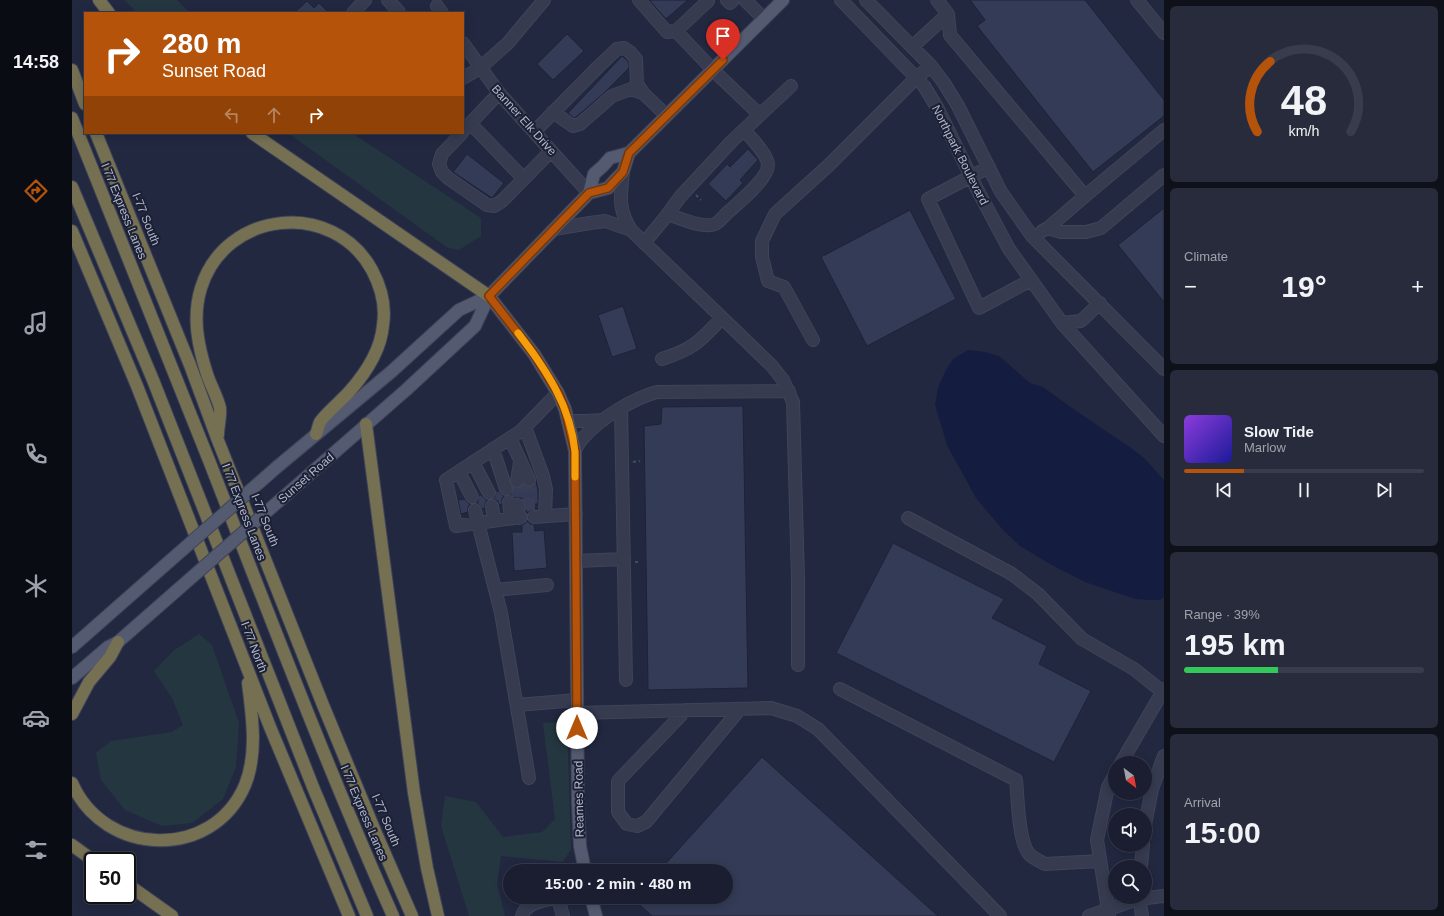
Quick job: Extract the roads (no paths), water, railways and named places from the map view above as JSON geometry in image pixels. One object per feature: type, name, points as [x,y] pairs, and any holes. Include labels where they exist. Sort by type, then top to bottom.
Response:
[{"type":"highway","points":[[99,0],[108,12]]},
{"type":"highway","points":[[72,70],[84,101]]},
{"type":"highway","name":"I 77 Express Lanes","points":[[72,118],[174,371],[307,712],[393,916]]},
{"type":"highway","name":"I-77 South","points":[[96,134],[190,365],[217,438],[347,764],[412,916]]},
{"type":"highway","points":[[253,134],[489,296]]},
{"type":"highway","points":[[72,187],[152,380],[310,779],[367,916]]},
{"type":"highway","points":[[217,438],[220,408],[207,374],[199,347],[197,334],[197,308],[202,286],[216,259],[233,242],[245,234],[262,226],[290,222],[309,224],[322,228],[335,233],[351,244],[364,258],[375,276],[379,285],[383,305],[384,315],[382,335],[368,367],[349,392],[320,422],[316,434]]},
{"type":"highway","name":"I-77 North","points":[[72,232],[137,386],[297,793],[349,916]]},
{"type":"highway","points":[[366,424],[414,793],[426,868],[438,916]]},
{"type":"highway","points":[[72,714],[89,682],[110,657],[118,642]]},
{"type":"highway","points":[[72,783],[80,798],[94,815],[110,828],[128,835],[148,840],[169,840],[192,834],[212,824],[227,812],[234,804],[244,786],[250,766],[252,750],[252,720],[246,665]]},
{"type":"highway","points":[[72,846],[84,854]]},
{"type":"highway","points":[[136,890],[172,916]]},
{"type":"main road","points":[[589,193],[608,188],[623,172],[629,153],[783,0]]},
{"type":"main road","name":"Sunset Road","points":[[72,678],[108,647],[118,642],[441,359],[475,326],[489,296],[589,193],[594,174],[610,158],[629,153]]},
{"type":"main road","name":"Sunset Road","points":[[72,647],[277,467],[391,372],[459,310],[489,296]]},
{"type":"main road","name":"Reames Road","points":[[489,296],[534,354],[558,393],[568,421],[575,451],[579,835],[584,864]]},
{"type":"main road","points":[[593,904],[596,916]]},
{"type":"street","points":[[354,12],[365,0]]},
{"type":"street","points":[[388,0],[398,12]]},
{"type":"street","points":[[464,77],[480,68],[508,42],[544,0]]},
{"type":"street","points":[[639,0],[667,32],[676,31],[708,1]]},
{"type":"street","points":[[727,0],[730,2],[732,0]]},
{"type":"street","points":[[745,0],[764,19]]},
{"type":"street","name":"Northpark Boulevard","points":[[841,0],[924,86],[938,109],[1009,249],[1062,323],[1164,436]]},
{"type":"street","name":"Northpark Boulevard","points":[[866,0],[931,66],[944,83],[958,106],[1001,192],[1032,236],[1164,368]]},
{"type":"street","points":[[937,0],[948,14],[950,35],[1085,196]]},
{"type":"street","points":[[1137,0],[1164,33]]},
{"type":"street","points":[[912,47],[948,14]]},
{"type":"street","points":[[676,31],[713,70],[760,115]]},
{"type":"street","name":"Banner Elk Drive","points":[[464,44],[499,93],[589,193]]},
{"type":"street","points":[[534,132],[617,49],[624,48],[636,59],[637,84],[643,93],[666,115]]},
{"type":"street","points":[[813,340],[784,287],[768,281],[762,257],[762,241],[775,214],[829,165],[916,78],[931,66]]},
{"type":"street","points":[[644,243],[680,197],[744,130],[791,86]]},
{"type":"street","points":[[553,112],[573,126],[580,124],[612,96],[631,89],[643,93]]},
{"type":"street","points":[[499,93],[465,130],[524,179]]},
{"type":"street","points":[[668,214],[705,225],[716,224],[754,188],[766,172],[768,165],[760,149],[744,130]]},
{"type":"street","points":[[1032,236],[1048,228],[1164,130]]},
{"type":"street","points":[[461,134],[442,154],[439,164],[442,172],[448,178],[487,205],[494,206],[502,201],[551,151]]},
{"type":"street","points":[[989,167],[928,199],[979,308],[1031,280]]},
{"type":"street","points":[[623,172],[620,200],[623,214],[630,230]]},
{"type":"street","points":[[1048,228],[1061,232],[1086,232],[1101,228],[1164,175]]},
{"type":"street","points":[[554,229],[590,222],[606,221],[630,230],[772,366],[783,380],[793,402],[798,579],[798,665]]},
{"type":"street","points":[[1062,323],[1080,321],[1100,304]]},
{"type":"street","points":[[662,359],[681,353],[693,347],[722,318]]},
{"type":"street","points":[[575,451],[584,437],[603,420],[645,395],[657,392],[789,392]]},
{"type":"street","points":[[514,504],[517,518],[456,526],[446,480],[525,427],[558,393]]},
{"type":"street","points":[[621,409],[626,680]]},
{"type":"street","points":[[568,421],[603,420]]},
{"type":"street","points":[[525,427],[543,476],[546,489],[540,516],[576,514]]},
{"type":"street","points":[[510,438],[520,460],[523,481]]},
{"type":"street","points":[[493,449],[506,489]]},
{"type":"street","points":[[474,462],[489,493]]},
{"type":"street","points":[[459,472],[472,497]]},
{"type":"street","points":[[492,506],[494,520]]},
{"type":"street","points":[[475,510],[501,613],[529,778]]},
{"type":"street","points":[[908,518],[1012,574],[1038,594],[1082,640],[1134,669],[1164,692],[1125,756]]},
{"type":"street","points":[[576,561],[624,558]]},
{"type":"street","points":[[495,590],[548,585]]},
{"type":"street","points":[[840,689],[1016,780],[1023,843],[1029,853],[1037,860],[1045,864],[1100,861]]},
{"type":"street","points":[[516,705],[577,700]]},
{"type":"street","points":[[577,713],[770,708],[797,716],[818,729],[1000,916]]},
{"type":"street","points":[[686,710],[618,781],[618,812],[627,824],[637,826],[646,822],[740,709]]},
{"type":"street","points":[[1148,808],[1152,789],[1164,756]]},
{"type":"street","points":[[1108,787],[1097,840],[1108,913]]},
{"type":"street","points":[[1152,897],[1164,896]]},
{"type":"street","points":[[522,916],[523,911],[532,904],[555,898],[559,902],[563,916]]},
{"type":"street","points":[[1089,916],[1108,913],[1127,904]]},
{"type":"street","points":[[1140,904],[1142,916]]},
{"type":"water","points":[[968,350],[985,352],[999,356],[1030,383],[1043,387],[1131,448],[1144,458],[1164,480],[1164,597],[1160,600],[1135,599],[1085,582],[1050,564],[1020,546],[1003,530],[976,498],[947,445],[935,405],[938,387],[945,372],[953,359]]},
{"type":"tunnel","points":[[529,480],[529,517]]},
{"type":"tunnel","points":[[517,481],[518,505]]}]
